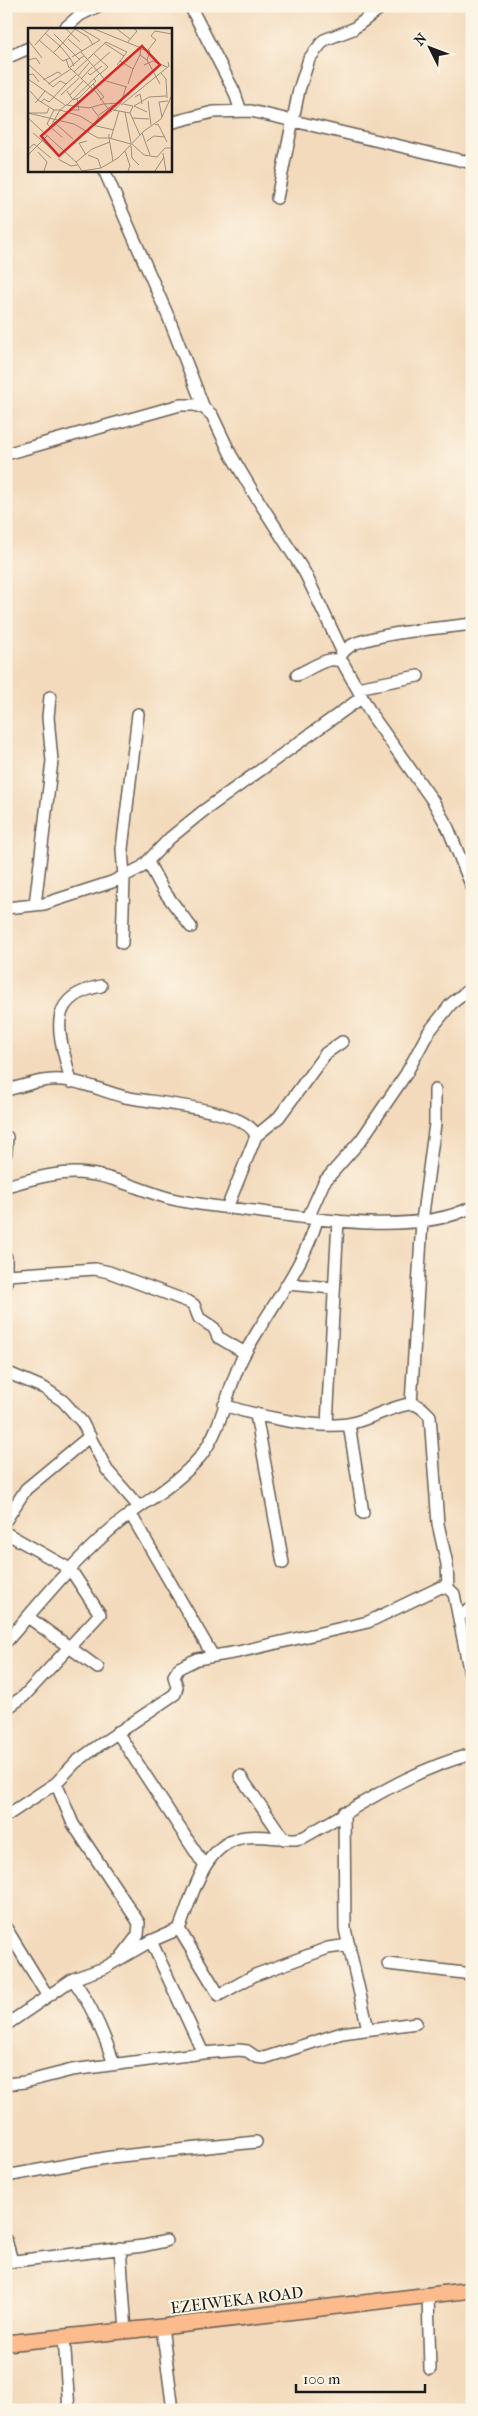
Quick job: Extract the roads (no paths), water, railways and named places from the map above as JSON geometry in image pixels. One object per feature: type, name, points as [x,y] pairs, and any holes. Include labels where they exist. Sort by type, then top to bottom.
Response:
[{"type":"main road","name":"EZEIWEKA ROAD","points":[[6,2343],[162,2327],[472,2290]]},
{"type":"street","points":[[65,28],[80,14],[98,6]]},
{"type":"street","points":[[190,6],[234,90],[241,111]]},
{"type":"street","points":[[277,198],[304,71],[314,51],[324,40],[353,29],[383,6]]},
{"type":"street","points":[[6,58],[28,48]]},
{"type":"street","points":[[171,122],[214,112],[251,111],[472,162]]},
{"type":"street","points":[[104,171],[168,316],[204,408]]},
{"type":"street","points":[[6,454],[180,405],[194,405],[204,408],[212,415],[248,485],[305,572],[343,664],[359,693],[433,801],[448,828],[472,887]]},
{"type":"street","points":[[297,675],[329,659],[341,656],[356,643],[416,631],[472,624]]},
{"type":"street","points":[[6,908],[35,905],[124,877],[148,862],[170,838],[195,817],[359,693],[418,676]]},
{"type":"street","points":[[35,905],[52,761],[48,717],[50,697]]},
{"type":"street","points":[[122,943],[124,877],[122,849],[138,714]]},
{"type":"street","points":[[148,862],[163,890],[191,927]]},
{"type":"street","points":[[71,1082],[60,1027],[62,1010],[65,1003],[83,990],[102,986]]},
{"type":"street","points":[[6,1642],[11,1630],[28,1617],[88,1550],[135,1510],[165,1488],[199,1457],[211,1441],[245,1353],[287,1284],[314,1232],[313,1219],[324,1182],[361,1140],[406,1074],[428,1033],[451,1004],[472,987]]},
{"type":"street","points":[[227,1208],[256,1136],[279,1117],[326,1053],[342,1042]]},
{"type":"street","points":[[6,1090],[44,1080],[63,1080],[125,1097],[164,1104],[198,1107],[227,1116],[251,1128],[256,1136]]},
{"type":"street","points":[[411,1404],[422,1221],[435,1124],[435,1090]]},
{"type":"street","points":[[6,1153],[7,1137]]},
{"type":"street","points":[[6,1186],[51,1175],[87,1174],[106,1177],[172,1199],[313,1219],[403,1223],[438,1219],[472,1207]]},
{"type":"street","points":[[327,1424],[338,1220]]},
{"type":"street","points":[[6,1256],[7,1280],[95,1269],[109,1272],[189,1302],[194,1306],[199,1318],[214,1328],[218,1337],[245,1353]]},
{"type":"street","points":[[287,1284],[333,1288]]},
{"type":"street","points":[[6,1372],[44,1388],[63,1401],[82,1422],[107,1470],[135,1510],[213,1656]]},
{"type":"street","points":[[224,1405],[256,1416],[327,1424],[349,1424],[411,1404],[422,1407],[430,1416],[438,1524],[447,1564],[448,1588]]},
{"type":"street","points":[[256,1416],[283,1563]]},
{"type":"street","points":[[349,1424],[363,1513]]},
{"type":"street","points":[[6,1520],[26,1489],[90,1436]]},
{"type":"street","points":[[6,1533],[70,1569],[100,1614],[68,1646],[24,1696],[6,1710]]},
{"type":"street","points":[[6,1816],[56,1783],[76,1762],[117,1732],[175,1694],[177,1687],[174,1676],[179,1668],[197,1659],[359,1625],[441,1587],[448,1588],[454,1594],[460,1616],[472,1684]]},
{"type":"street","points":[[460,1616],[472,1608]]},
{"type":"street","points":[[28,1617],[98,1668]]},
{"type":"street","points":[[117,1732],[204,1865]]},
{"type":"street","points":[[6,2025],[47,1995],[73,1979],[118,1962],[151,1941],[179,1929],[204,1865],[218,1850],[233,1840],[246,1837],[296,1839],[304,1837],[400,1780],[428,1767],[472,1754]]},
{"type":"street","points":[[240,1776],[284,1839]]},
{"type":"street","points":[[56,1783],[73,1824],[139,1923],[138,1935],[118,1962]]},
{"type":"street","points":[[344,1812],[345,1928],[368,2029]]},
{"type":"street","points":[[6,1928],[47,1995]]},
{"type":"street","points":[[179,1929],[219,1995],[256,1975],[328,1948],[349,1945]]},
{"type":"street","points":[[151,1941],[203,2053]]},
{"type":"street","points":[[388,1964],[472,1974]]},
{"type":"street","points":[[73,1979],[89,2002],[99,2022],[114,2064]]},
{"type":"street","points":[[6,2084],[72,2070],[203,2053],[239,2050],[264,2058],[326,2037],[416,2023]]},
{"type":"street","points":[[6,2176],[111,2157],[256,2142]]},
{"type":"street","points":[[6,2240],[9,2262],[166,2241]]},
{"type":"street","points":[[120,2248],[126,2331]]},
{"type":"street","points":[[428,2295],[430,2369]]},
{"type":"street","points":[[162,2327],[173,2410]]},
{"type":"street","points":[[64,2337],[68,2410]]}]
